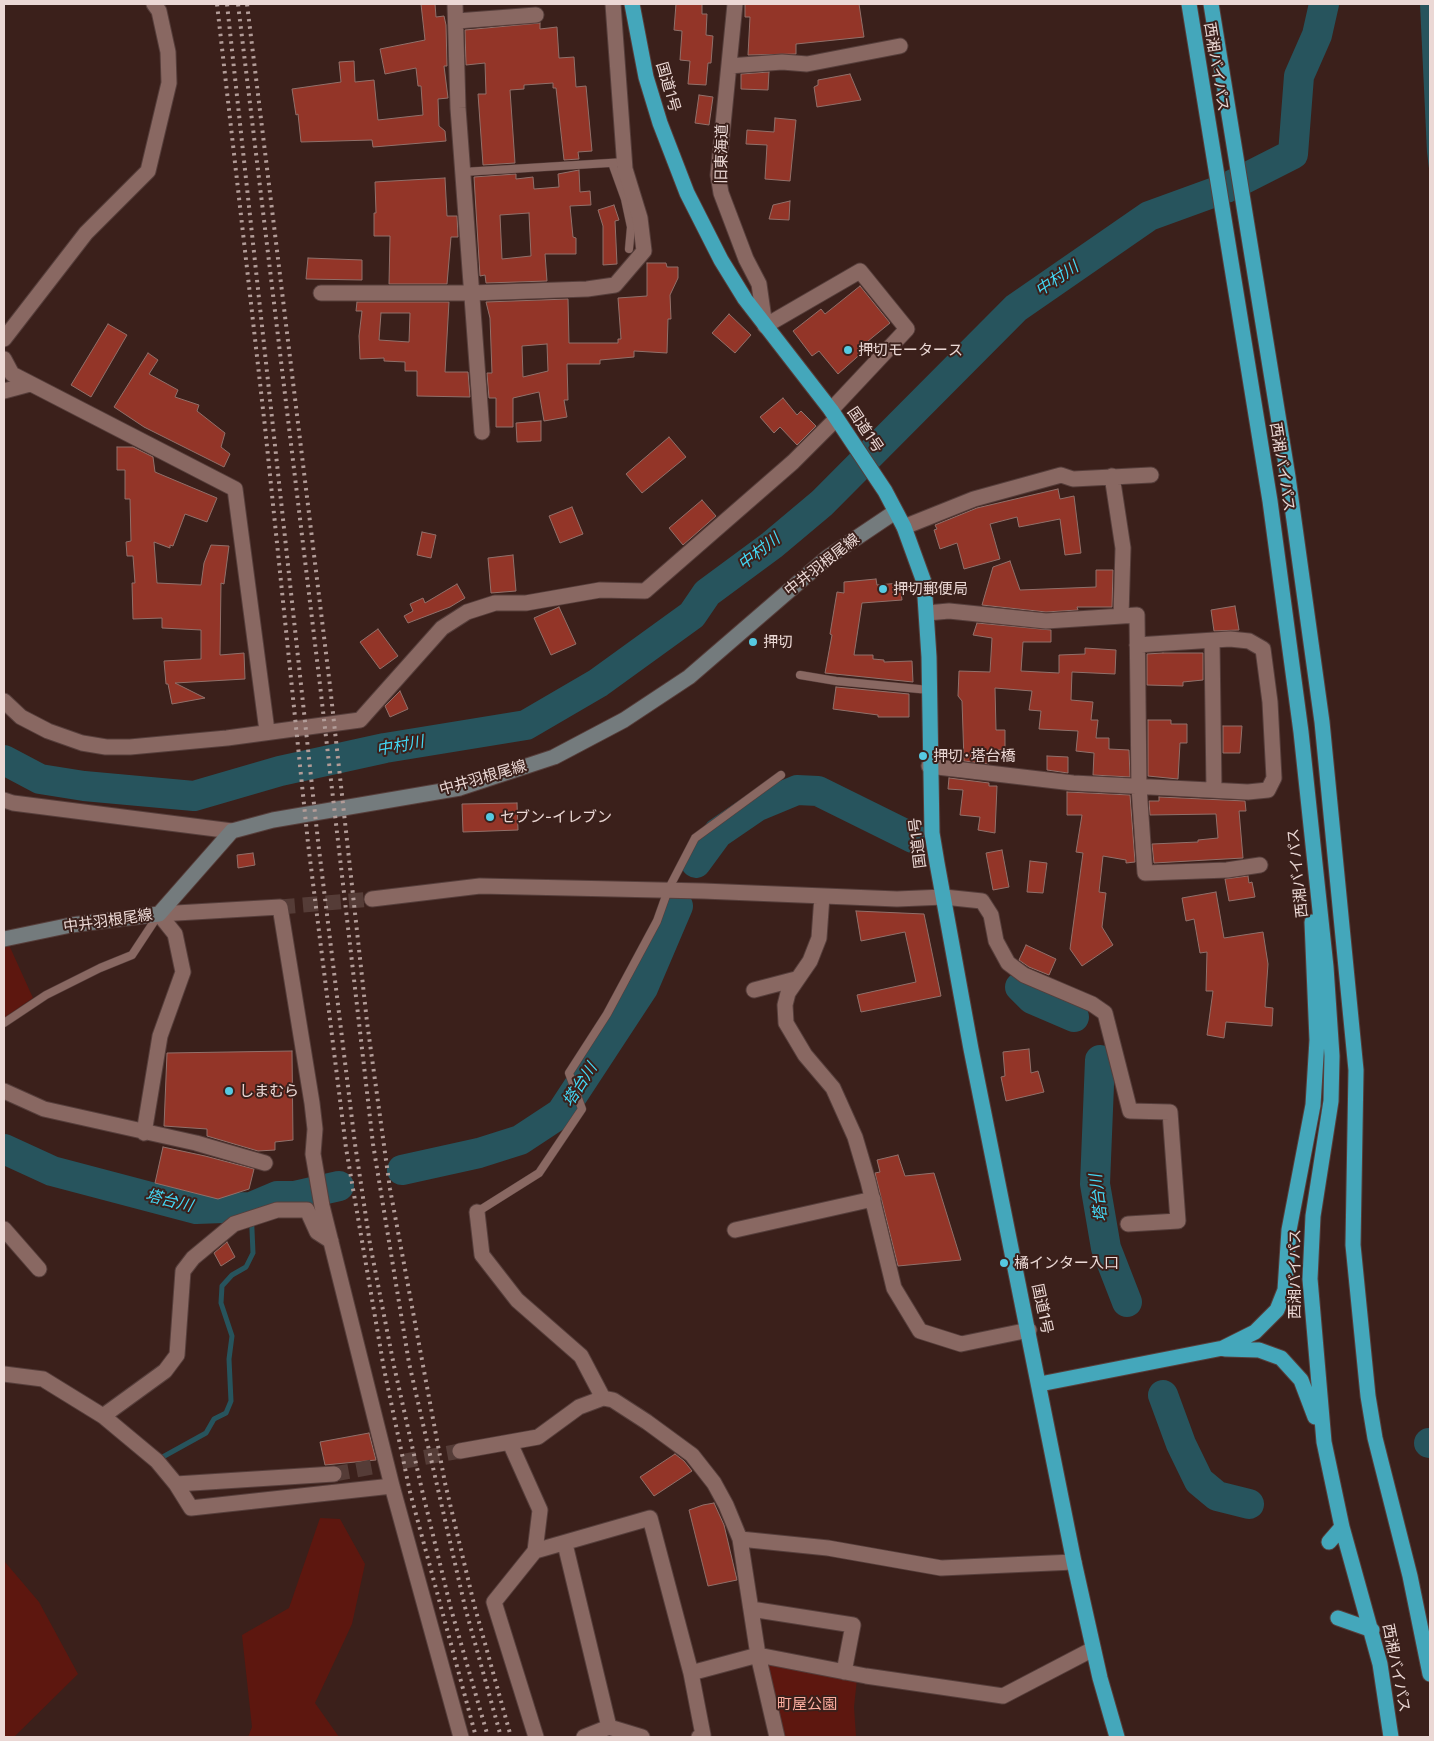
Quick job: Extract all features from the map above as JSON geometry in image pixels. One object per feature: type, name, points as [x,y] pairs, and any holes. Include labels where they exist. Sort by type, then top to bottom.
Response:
[{"type":"highway","name":"国道1号","points":[[632,4],[646,76],[660,123],[687,193],[721,260],[764,326],[833,414],[885,490],[904,527],[924,582],[928,613],[929,766],[932,833],[937,863],[971,1049],[1040,1384],[1074,1562],[1093,1648],[1117,1737]]},
{"type":"highway","name":"西湘バイパス","points":[[1189,4],[1250,375],[1277,554],[1306,782],[1326,967],[1332,1056],[1328,1124],[1316,1192],[1310,1247],[1312,1324],[1324,1442],[1342,1527],[1380,1664],[1391,1737]]},
{"type":"highway","name":"西湘バイパス","points":[[1211,4],[1288,477],[1318,694],[1338,873],[1356,1070],[1353,1245],[1368,1396],[1375,1438],[1410,1576],[1430,1674]]},
{"type":"highway","points":[[1040,1384],[1206,1353],[1223,1348],[1255,1332],[1270,1319],[1282,1300],[1286,1281],[1289,1230],[1313,1105],[1317,1040],[1306,782]]},
{"type":"highway","points":[[1223,1348],[1259,1350],[1275,1355],[1285,1362],[1296,1373],[1305,1388],[1324,1442]]},
{"type":"highway","points":[[1328,1542],[1342,1527]]},
{"type":"highway","points":[[1338,1618],[1372,1630]]},
{"type":"main road","name":"中井羽根尾線","points":[[4,939],[71,925],[159,914],[186,886],[232,831],[273,820],[460,788],[554,757],[624,720],[688,677],[828,557],[895,512]]},
{"type":"street","points":[[4,339],[86,233],[148,171],[168,84],[168,52],[159,11],[154,4]]},
{"type":"street","points":[[455,4],[458,108],[482,432]]},
{"type":"street","points":[[321,292],[472,294],[587,289],[615,285],[644,251],[640,218],[618,163],[613,4]]},
{"type":"street","name":"旧東海道","points":[[735,4],[718,174],[721,193],[746,259],[759,284],[764,326]]},
{"type":"street","points":[[456,21],[536,15]]},
{"type":"street","points":[[729,66],[782,62],[808,64],[900,46]]},
{"type":"street","points":[[4,701],[21,717],[48,731],[82,743],[106,747],[189,742],[360,720],[442,628],[467,612],[495,603],[526,603],[600,590],[645,591],[793,462],[908,329],[860,271],[764,326]]},
{"type":"street","points":[[4,359],[12,374],[235,489],[267,731]]},
{"type":"street","points":[[4,391],[30,384]]},
{"type":"street","points":[[904,527],[974,499],[1061,476],[1073,479],[1152,475]]},
{"type":"street","points":[[1112,476],[1123,548],[1121,616]]},
{"type":"street","points":[[928,613],[950,610],[1046,621],[1137,615],[1139,787],[1145,872],[1227,870],[1260,865]]},
{"type":"street","points":[[929,766],[1073,783],[1248,792],[1268,790],[1274,778],[1270,702],[1263,649],[1249,640],[1137,645]]},
{"type":"street","points":[[1212,641],[1214,790]]},
{"type":"street","points":[[4,800],[13,803],[232,831]]},
{"type":"street","points":[[372,899],[480,886],[703,891],[897,899],[944,897],[971,898],[982,901],[991,915],[996,941],[1008,963],[1024,975],[1092,1004],[1104,1013],[1130,1111],[1170,1112],[1178,1221],[1128,1224]]},
{"type":"street","points":[[822,896],[818,938],[810,960],[788,993],[785,1005],[786,1022],[805,1055],[833,1088],[855,1137],[873,1199],[894,1288],[920,1332],[961,1344],[1029,1330]]},
{"type":"street","points":[[159,914],[280,907],[312,1103],[315,1168],[322,1206],[392,1486],[461,1737]]},
{"type":"street","points":[[144,1133],[160,1036],[183,972],[174,934],[159,914]]},
{"type":"street","points":[[754,990],[796,979]]},
{"type":"street","points":[[4,1091],[44,1109],[144,1133],[196,1143],[265,1163]]},
{"type":"street","points":[[735,1230],[873,1199]]},
{"type":"street","points":[[103,1416],[166,1371],[177,1355],[183,1271],[193,1258],[234,1224],[277,1210],[307,1210],[317,1232],[331,1241]]},
{"type":"street","points":[[477,1212],[482,1256],[517,1300],[580,1356],[603,1398]]},
{"type":"street","points":[[4,1229],[39,1269]]},
{"type":"street","points":[[4,1374],[43,1379],[103,1416],[157,1460],[176,1484],[191,1508],[392,1486]]},
{"type":"street","points":[[460,1451],[538,1437],[579,1407],[603,1398],[612,1400],[647,1422],[692,1455],[714,1483],[726,1505],[740,1539],[758,1655],[777,1737]]},
{"type":"street","points":[[510,1443],[540,1510],[534,1551],[494,1602],[536,1737]]},
{"type":"street","points":[[176,1484],[334,1474]]},
{"type":"street","points":[[534,1551],[565,1544],[650,1518],[691,1673],[702,1735],[699,1737]]},
{"type":"street","points":[[740,1539],[828,1548],[942,1568],[1074,1562]]},
{"type":"street","points":[[565,1544],[609,1727]]},
{"type":"street","points":[[751,1609],[853,1624],[844,1672]]},
{"type":"street","points":[[691,1673],[758,1655],[844,1672],[1003,1696],[1093,1648]]},
{"type":"street","points":[[584,1737],[609,1727],[642,1737]]},
{"type":"lane","points":[[463,172],[618,163],[631,227],[629,249]]},
{"type":"lane","points":[[800,675],[872,686],[929,690]]},
{"type":"lane","points":[[477,1212],[539,1173],[582,1109],[570,1073],[616,997],[657,921],[668,890],[695,838],[781,775]]},
{"type":"lane","points":[[4,1023],[46,995],[100,968],[132,955],[159,914]]},
{"type":"green space","points":[[9,945],[33,998],[4,1018],[4,946]]},
{"type":"green space","points":[[320,1518],[340,1519],[365,1564],[352,1624],[315,1703],[339,1737],[248,1737],[252,1727],[242,1635],[289,1608]]},
{"type":"green space","points":[[5,1562],[39,1602],[78,1674],[14,1737],[4,1737]]},
{"type":"green space","name":"町屋公園","points":[[766,1663],[857,1679],[854,1707],[856,1736],[781,1737]]},
{"type":"water","points":[[1420,4],[1430,4],[1430,177],[1427,152]]},
{"type":"building","points":[[421,4],[435,4],[436,17],[444,16],[446,25],[447,66],[444,66],[448,98],[438,99],[439,126],[445,131],[446,141],[373,147],[372,140],[301,142],[298,114],[296,115],[292,89],[341,82],[339,62],[354,61],[355,82],[374,80],[378,120],[423,115],[421,86],[418,86],[416,68],[385,74],[380,49],[425,40]]},
{"type":"building","points":[[676,4],[702,4],[702,14],[707,14],[706,35],[713,36],[711,63],[708,63],[706,85],[688,84],[690,61],[680,60],[682,31],[674,30]]},
{"type":"building","points":[[745,4],[859,4],[864,37],[796,44],[796,54],[748,55],[750,17],[745,17]]},
{"type":"building","points":[[540,23],[540,29],[557,27],[559,58],[574,57],[576,87],[586,86],[592,151],[578,152],[579,159],[564,160],[556,88],[553,88],[553,83],[524,85],[524,89],[510,90],[515,163],[483,165],[478,94],[486,94],[485,63],[466,65],[465,30]]},
{"type":"building","points":[[769,72],[768,90],[741,89],[741,74]]},
{"type":"building","points":[[850,74],[861,100],[817,107],[814,87],[818,85],[818,80]]},
{"type":"building","points":[[699,95],[713,97],[709,125],[695,123]]},
{"type":"building","points":[[775,118],[796,120],[790,181],[765,179],[767,145],[746,144],[747,130],[774,132]]},
{"type":"building","points":[[579,170],[580,192],[590,191],[591,205],[570,206],[573,237],[576,238],[576,254],[545,254],[547,281],[486,283],[485,275],[480,276],[474,177],[516,174],[516,179],[533,177],[534,189],[559,187],[558,174]],"holes":[[[529,213],[531,256],[502,259],[500,215]]]},
{"type":"building","points":[[445,178],[447,216],[457,216],[458,237],[451,237],[447,284],[389,284],[390,236],[374,236],[374,213],[376,213],[375,182]]},
{"type":"building","points":[[790,201],[789,220],[769,219],[773,205]]},
{"type":"building","points":[[614,205],[619,220],[615,221],[617,264],[603,265],[603,226],[598,210]]},
{"type":"building","points":[[308,258],[362,260],[362,280],[306,279]]},
{"type":"building","points":[[647,263],[666,263],[667,267],[678,267],[678,278],[670,295],[671,319],[668,319],[667,353],[634,351],[634,357],[600,360],[600,364],[567,364],[568,400],[564,400],[567,417],[544,421],[539,392],[513,398],[513,427],[496,427],[496,398],[489,398],[487,373],[492,373],[490,318],[486,302],[568,299],[569,343],[618,343],[618,339],[621,339],[618,298],[647,296]],"holes":[[[547,344],[548,371],[523,377],[522,346]]]},
{"type":"building","points":[[860,286],[890,323],[862,346],[865,350],[838,374],[819,351],[812,356],[793,331],[821,309],[825,314]]},
{"type":"building","points":[[357,302],[449,302],[445,372],[468,372],[470,397],[417,396],[417,371],[405,371],[405,362],[384,361],[384,358],[360,359],[359,336],[362,311],[356,311]],"holes":[[[381,313],[410,313],[409,342],[379,340]]]},
{"type":"building","points":[[729,314],[751,335],[735,353],[712,333]]},
{"type":"building","points":[[108,324],[127,335],[91,397],[71,385]]},
{"type":"building","points":[[148,353],[158,360],[149,374],[178,390],[175,397],[199,405],[197,411],[225,433],[221,447],[230,454],[224,467],[144,427],[114,407]]},
{"type":"building","points":[[783,398],[797,415],[801,411],[816,426],[797,445],[780,427],[774,433],[760,417]]},
{"type":"building","points":[[541,421],[541,441],[517,442],[516,423]]},
{"type":"building","points":[[669,437],[686,457],[642,493],[626,474]]},
{"type":"building","points":[[117,447],[133,447],[153,457],[155,472],[217,498],[207,522],[185,514],[173,546],[170,545],[170,548],[154,542],[157,583],[201,585],[204,563],[211,545],[229,546],[224,584],[221,583],[220,655],[244,653],[245,679],[175,683],[205,698],[172,704],[168,684],[166,684],[164,661],[201,659],[201,630],[162,628],[162,618],[133,619],[132,583],[135,583],[133,556],[127,556],[126,542],[131,541],[130,499],[125,499],[125,470],[117,470]]},
{"type":"building","points":[[1058,489],[1060,499],[1074,496],[1081,553],[1065,555],[1060,519],[1019,527],[1017,517],[990,524],[1000,559],[964,569],[957,543],[940,549],[934,530],[937,529],[935,525],[977,508]]},
{"type":"building","points":[[702,500],[716,516],[683,545],[669,528]]},
{"type":"building","points":[[572,507],[583,534],[560,543],[549,516]]},
{"type":"building","points":[[422,532],[436,535],[431,558],[417,555]]},
{"type":"building","points":[[513,555],[516,591],[491,593],[488,558]]},
{"type":"building","points":[[1010,561],[1020,590],[1096,587],[1096,570],[1113,570],[1112,607],[1077,607],[1078,610],[1046,612],[982,605],[993,567]]},
{"type":"building","points":[[876,579],[877,585],[900,583],[902,600],[862,603],[854,655],[873,655],[873,659],[884,660],[884,662],[912,661],[913,682],[825,673],[837,592],[844,593],[844,582]]},
{"type":"building","points":[[457,584],[465,598],[450,607],[408,623],[404,616],[413,611],[410,604],[423,598],[425,603]]},
{"type":"building","points":[[1235,606],[1239,630],[1214,631],[1211,610]]},
{"type":"building","points":[[559,607],[576,644],[551,655],[534,618]]},
{"type":"building","points":[[977,623],[1051,630],[1051,642],[1023,642],[1021,671],[1059,673],[1059,655],[1085,654],[1085,648],[1116,650],[1115,674],[1072,672],[1071,700],[1093,702],[1091,720],[1098,720],[1096,738],[1109,738],[1109,749],[1129,750],[1130,777],[1093,775],[1094,753],[1076,751],[1078,731],[1039,729],[1041,711],[1029,710],[1032,691],[995,688],[996,730],[1005,730],[1005,750],[989,750],[989,764],[964,761],[962,701],[958,696],[959,671],[990,672],[992,638],[973,635]]},
{"type":"building","points":[[378,629],[398,656],[380,669],[360,642]]},
{"type":"building","points":[[1203,653],[1203,680],[1183,682],[1183,686],[1147,685],[1147,654]]},
{"type":"building","points":[[836,687],[909,694],[909,717],[878,717],[878,715],[833,709]]},
{"type":"building","points":[[400,691],[408,709],[390,717],[385,706]]},
{"type":"building","points":[[1148,720],[1171,720],[1171,724],[1187,724],[1187,743],[1180,743],[1178,779],[1148,776]]},
{"type":"building","points":[[1223,726],[1242,726],[1240,753],[1223,753]]},
{"type":"building","points":[[1047,756],[1068,757],[1068,773],[1047,770]]},
{"type":"building","points":[[949,778],[989,783],[989,786],[997,786],[995,833],[978,830],[980,817],[960,815],[963,790],[948,789]]},
{"type":"building","points":[[1067,792],[1130,795],[1135,862],[1126,863],[1126,860],[1103,856],[1099,892],[1106,893],[1102,927],[1113,945],[1082,966],[1070,949],[1083,853],[1076,852],[1082,815],[1067,815]]},
{"type":"building","points":[[1159,797],[1245,801],[1246,811],[1239,811],[1243,858],[1154,863],[1152,844],[1198,842],[1198,840],[1218,838],[1216,814],[1150,815],[1149,801],[1159,801]]},
{"type":"building","name":"セブン-イレブン","points":[[517,803],[518,830],[463,832],[462,804]]},
{"type":"building","points":[[1002,850],[1009,887],[993,890],[986,853]]},
{"type":"building","points":[[253,853],[255,865],[238,868],[237,855]]},
{"type":"building","points":[[1030,861],[1047,863],[1043,893],[1027,892]]},
{"type":"building","points":[[1248,876],[1249,883],[1252,882],[1255,897],[1229,901],[1225,879]]},
{"type":"building","points":[[1216,892],[1224,938],[1263,932],[1268,964],[1265,1007],[1273,1008],[1272,1026],[1226,1022],[1224,1038],[1207,1035],[1213,991],[1206,991],[1207,952],[1200,953],[1194,919],[1186,921],[1182,898]]},
{"type":"building","points":[[856,911],[924,914],[941,996],[861,1012],[857,995],[916,982],[905,932],[861,941]]},
{"type":"building","points":[[1026,945],[1056,959],[1049,975],[1029,967],[1019,960]]},
{"type":"building","points":[[1029,1049],[1031,1073],[1038,1071],[1044,1092],[1006,1101],[1001,1077],[1005,1076],[1003,1052]]},
{"type":"building","name":"しまむら","points":[[292,1051],[293,1140],[275,1142],[275,1150],[258,1151],[207,1136],[207,1129],[164,1126],[167,1053]]},
{"type":"building","points":[[163,1147],[254,1169],[249,1189],[218,1199],[155,1183]]},
{"type":"building","points":[[898,1155],[905,1176],[934,1173],[961,1260],[898,1266],[875,1173],[880,1172],[877,1160]]},
{"type":"building","points":[[227,1242],[235,1257],[221,1266],[214,1253]]},
{"type":"building","points":[[369,1433],[376,1460],[325,1465],[320,1442]]},
{"type":"building","points":[[675,1454],[692,1471],[654,1496],[640,1477]]},
{"type":"building","points":[[714,1503],[724,1525],[737,1580],[708,1586],[689,1510]]},
{"type":"waterway","name":"中村川","points":[[4,760],[40,779],[84,786],[194,796],[280,771],[385,748],[526,725],[598,683],[692,615],[707,593],[772,545],[822,503],[1016,308],[1149,216],[1226,188],[1293,154],[1299,76],[1317,35],[1324,4]]},
{"type":"waterway","name":"塔台川","points":[[696,863],[718,833],[756,807],[797,790],[818,791],[913,838]]},
{"type":"waterway","name":"塔台川","points":[[402,1170],[479,1153],[520,1140],[561,1113],[643,988],[678,906]]},
{"type":"waterway","name":"塔台川","points":[[1020,987],[1032,999],[1074,1017]]},
{"type":"waterway","name":"塔台川","points":[[1100,1060],[1095,1184],[1106,1248],[1127,1302]]},
{"type":"waterway","name":"塔台川","points":[[4,1149],[52,1171],[196,1209],[251,1207],[277,1196],[295,1196],[339,1186]]},
{"type":"waterway","points":[[159,1459],[206,1433],[214,1419],[226,1413],[231,1401],[229,1359],[232,1336],[221,1303],[222,1286],[232,1275],[246,1267],[253,1253],[251,1207]]},
{"type":"waterway","name":"塔台川","points":[[1163,1395],[1181,1444],[1199,1481],[1217,1496],[1249,1504]]},
{"type":"tunnel","points":[[280,907],[372,899]]},
{"type":"tunnel","points":[[334,1474],[460,1451]]},
{"type":"railway","points":[[217,4],[265,427],[308,843],[346,1148],[384,1369],[410,1492],[476,1737]]},
{"type":"railway","points":[[227,4],[318,841],[355,1144],[370,1244],[394,1366],[422,1490],[451,1609],[488,1737]]},
{"type":"railway","points":[[238,4],[373,1144],[409,1363],[465,1607],[501,1737]]},
{"type":"railway","points":[[247,4],[330,686],[367,1022],[390,1189],[445,1483],[474,1604],[511,1737]]},
{"type":"place","name":"押切モータース","points":[[848,350]]},
{"type":"place","name":"押切郵便局","points":[[883,589]]},
{"type":"place","name":"押切","points":[[753,642]]},
{"type":"place","name":"押切･塔台橋","points":[[923,756]]},
{"type":"place","name":"セブン-イレブン","points":[[490,817]]},
{"type":"place","name":"しまむら","points":[[229,1091]]},
{"type":"place","name":"橘インター入口","points":[[1004,1263]]}]
